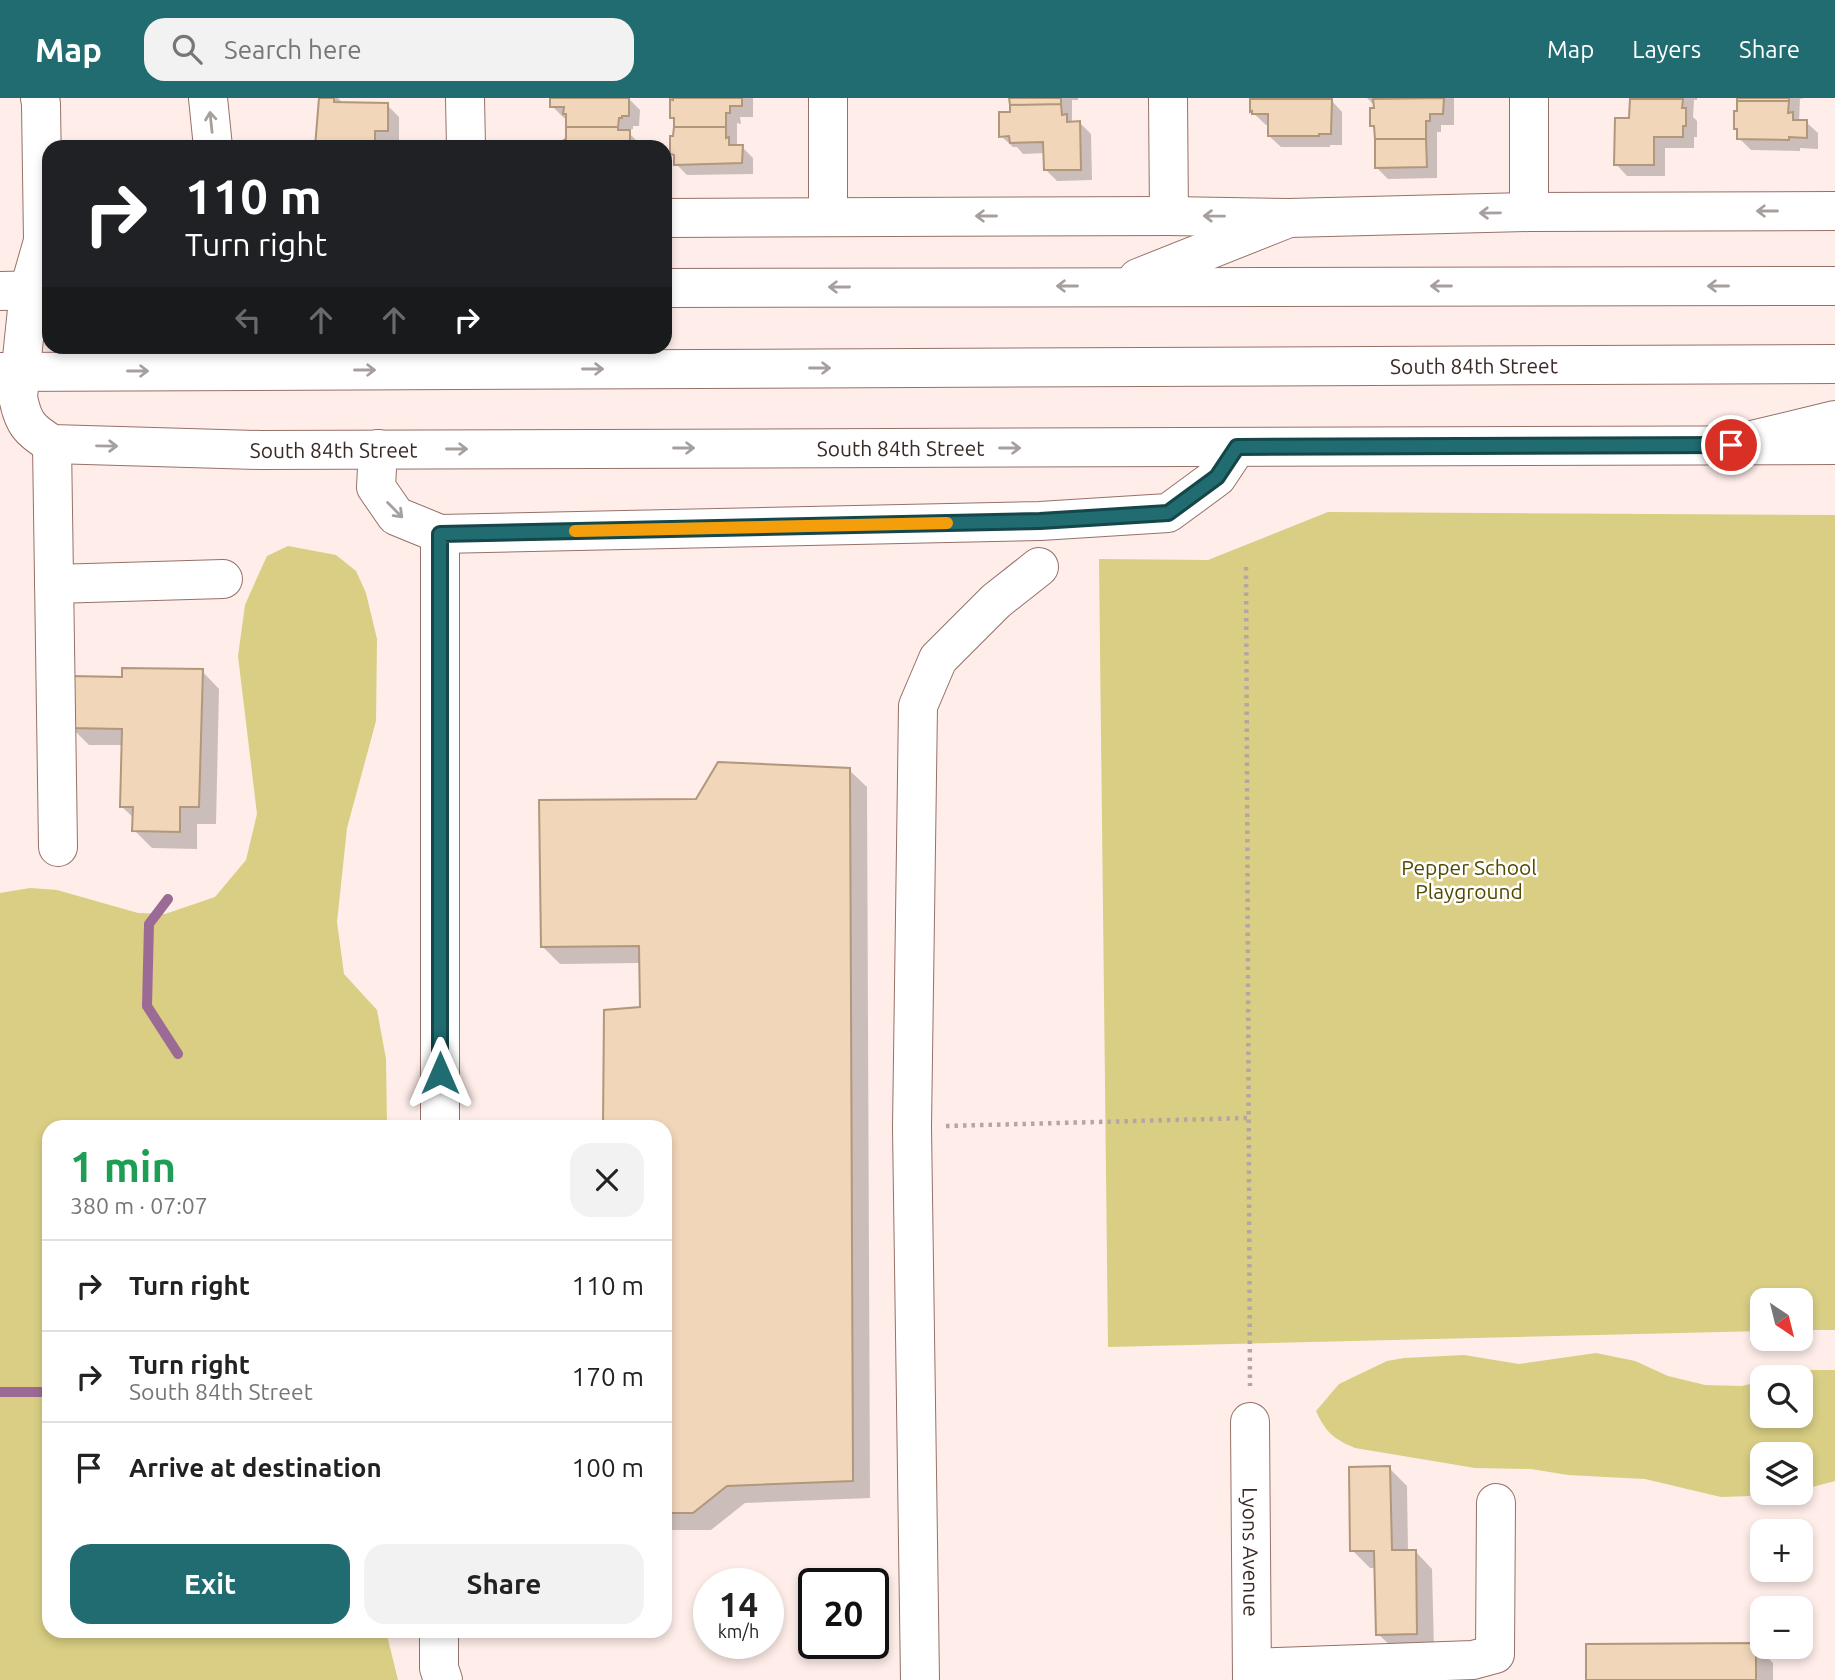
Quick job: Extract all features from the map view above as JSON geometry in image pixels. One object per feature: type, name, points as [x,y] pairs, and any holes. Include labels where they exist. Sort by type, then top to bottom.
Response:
[{"type":"street","points":[[40,98],[42,172]]},
{"type":"street","points":[[208,98],[212,140]]},
{"type":"street","points":[[466,98],[466,140]]},
{"type":"street","points":[[828,98],[828,216]]},
{"type":"street","points":[[1168,98],[1169,216]]},
{"type":"street","points":[[1529,98],[1529,212]]},
{"type":"street","points":[[672,218],[1289,218],[1529,212],[1835,211]]},
{"type":"street","points":[[1120,286],[1289,218]]},
{"type":"street","points":[[42,243],[26,291],[10,372],[21,414],[32,432],[52,444],[58,847]]},
{"type":"street","points":[[672,288],[1835,286]]},
{"type":"street","name":"South 84th Street","points":[[10,372],[1835,363]]},
{"type":"street","points":[[1731,445],[1835,420]]},
{"type":"street","name":"South 84th Street","points":[[52,444],[247,450],[1835,445]]},
{"type":"street","points":[[378,449],[376,487],[396,516],[440,534],[1040,521],[1168,513],[1217,477],[1237,447]]},
{"type":"street","points":[[440,534],[440,1120]]},
{"type":"street","points":[[920,1680],[912,1127],[918,706],[937,659],[996,601],[1039,567]]},
{"type":"street","points":[[54,584],[223,579]]},
{"type":"street","name":"Lyons Avenue","points":[[1250,1422],[1252,1674]]},
{"type":"street","points":[[1252,1674],[1473,1660],[1495,1654],[1496,1503]]},
{"type":"street","points":[[439,1638],[439,1668],[443,1680]]},
{"type":"path","points":[[1245,567],[1250,1422]]},
{"type":"path","points":[[912,1127],[1248,1118]]},
{"type":"green space","name":"Pepper School Playground","points":[[1328,512],[1835,515],[1835,1330],[1813,1330],[1813,1288],[1750,1288],[1750,1331],[1108,1347],[1099,559],[1208,560]]},
{"type":"green space","points":[[288,546],[336,555],[356,571],[366,593],[377,639],[376,721],[347,828],[337,922],[344,974],[377,1010],[386,1059],[387,1120],[42,1120],[42,1638],[388,1638],[398,1680],[0,1680],[0,893],[30,888],[57,890],[138,913],[165,914],[215,897],[246,860],[257,814],[238,656],[245,605],[267,556]]},
{"type":"green space","points":[[1596,1353],[1635,1361],[1668,1376],[1705,1385],[1750,1384],[1750,1428],[1813,1428],[1813,1370],[1835,1370],[1835,1481],[1813,1487],[1813,1442],[1750,1442],[1750,1496],[1721,1497],[1645,1479],[1568,1475],[1531,1469],[1475,1468],[1355,1448],[1331,1434],[1316,1411],[1339,1384],[1387,1361],[1464,1355],[1519,1364]]},
{"type":"building","points":[[319,98],[334,98],[334,102],[388,103],[388,131],[375,131],[375,140],[316,140]]},
{"type":"building","points":[[550,98],[629,98],[629,116],[619,118],[618,127],[566,127],[564,107],[550,107]]},
{"type":"building","points":[[742,98],[742,106],[730,106],[730,113],[726,113],[726,127],[674,127],[674,118],[670,118],[670,99]]},
{"type":"building","points":[[1009,98],[1061,98],[1061,104],[1010,105]]},
{"type":"building","points":[[1444,98],[1443,114],[1430,114],[1430,121],[1426,121],[1426,139],[1375,139],[1374,126],[1370,126],[1373,99]]},
{"type":"building","points":[[1737,98],[1789,98],[1789,101],[1737,101]]},
{"type":"building","points":[[1250,99],[1332,99],[1331,134],[1268,136],[1268,114],[1252,114]]},
{"type":"building","points":[[1630,99],[1683,99],[1686,126],[1683,126],[1683,137],[1654,137],[1654,165],[1614,165],[1615,118],[1629,118]]},
{"type":"building","points":[[1737,101],[1789,101],[1788,113],[1793,112],[1793,120],[1807,120],[1807,138],[1737,139],[1734,111],[1737,111]]},
{"type":"building","points":[[1061,104],[1062,115],[1067,114],[1067,122],[1080,121],[1081,170],[1044,170],[1043,142],[1010,143],[1009,136],[999,137],[999,112],[1010,112],[1010,105]]},
{"type":"building","points":[[566,127],[618,127],[618,130],[630,130],[630,140],[564,140]]},
{"type":"building","points":[[674,127],[726,127],[729,145],[743,145],[742,163],[674,165],[670,140],[670,136],[673,136]]},
{"type":"building","points":[[1375,139],[1426,139],[1427,167],[1375,168]]},
{"type":"building","points":[[122,668],[203,669],[199,807],[180,807],[180,832],[132,831],[133,807],[120,807],[122,729],[70,728],[71,676],[122,677]]},
{"type":"building","points":[[718,762],[850,768],[853,1481],[727,1486],[693,1513],[672,1513],[672,1120],[603,1120],[604,1010],[640,1007],[639,946],[541,947],[539,800],[696,799]]},
{"type":"building","points":[[1390,1466],[1392,1550],[1416,1550],[1417,1634],[1376,1635],[1374,1551],[1350,1551],[1349,1467]]},
{"type":"building","points":[[1750,1643],[1750,1659],[1756,1659],[1756,1680],[1586,1680],[1586,1644]]},
{"type":"waterway","points":[[168,899],[149,924],[147,1006],[178,1054]]},
{"type":"waterway","points":[[0,1392],[42,1392]]},
{"type":"slow traffic","points":[[575,531],[947,523]]},
{"type":"route","points":[[440,1073],[440,534],[1040,521],[1168,513],[1217,477],[1237,447],[1731,445]]}]
